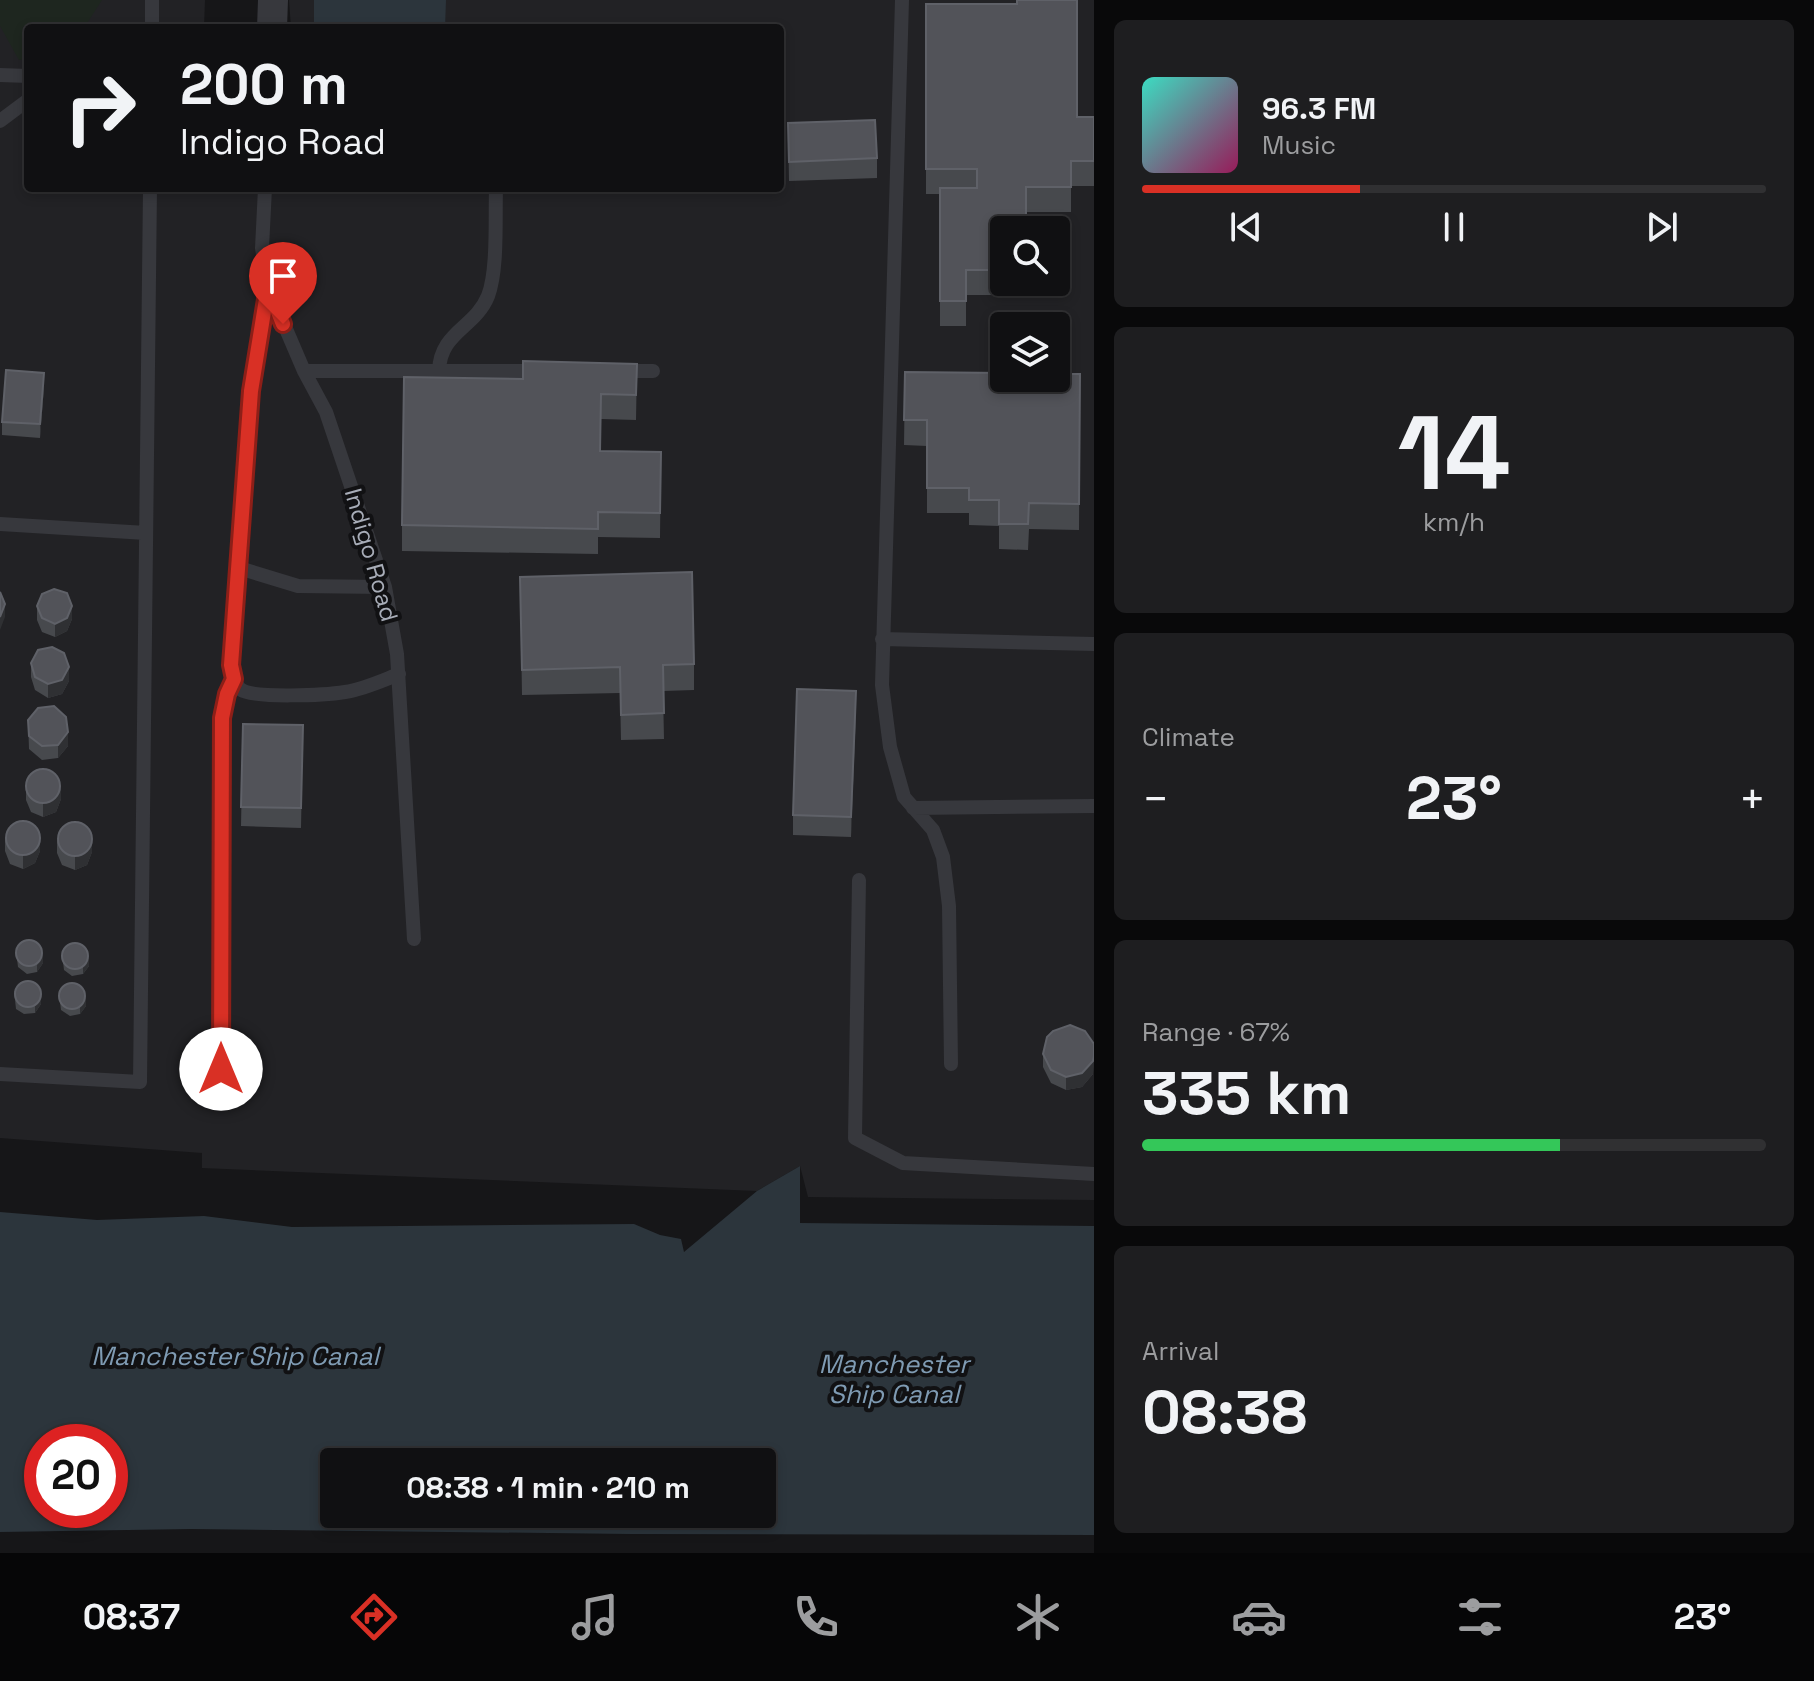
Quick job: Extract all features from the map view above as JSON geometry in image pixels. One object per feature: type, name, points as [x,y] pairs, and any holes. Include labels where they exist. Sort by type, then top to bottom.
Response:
[{"type":"street","points":[[272,24],[273,0]]},
{"type":"lane","points":[[152,0],[152,24]]},
{"type":"lane","points":[[902,0],[882,685],[890,747],[904,797],[933,830],[943,857],[949,906],[951,1064]]},
{"type":"lane","points":[[0,75],[24,76]]},
{"type":"lane","points":[[0,121],[24,103]]},
{"type":"lane","points":[[0,1074],[140,1082],[150,192]]},
{"type":"lane","name":"Indigo Road","points":[[265,192],[262,248],[268,287],[304,371],[326,412],[385,587],[399,674],[414,939]]},
{"type":"lane","points":[[439,371],[439,356],[446,343],[474,316],[488,297],[492,277],[496,192]]},
{"type":"lane","points":[[268,287],[251,391],[231,665],[234,679],[240,689],[254,694],[321,693],[344,692],[399,674]]},
{"type":"lane","points":[[304,371],[561,371]]},
{"type":"lane","points":[[607,371],[653,371]]},
{"type":"lane","points":[[0,524],[146,533]]},
{"type":"lane","points":[[239,568],[298,586],[385,587]]},
{"type":"lane","points":[[882,639],[1094,644]]},
{"type":"lane","points":[[221,1100],[222,718],[234,679]]},
{"type":"lane","points":[[913,808],[1094,806]]},
{"type":"lane","points":[[859,880],[855,1138],[903,1163],[1094,1174]]},
{"type":"shaded area","points":[[0,0],[205,0],[204,24],[24,24],[24,192],[784,192],[784,24],[291,24],[289,0],[1094,0],[1094,1200],[808,1197],[800,1166],[757,1191],[202,1168],[202,1153],[0,1138]]},
{"type":"shaded area","points":[[0,0],[102,0],[87,24],[24,24],[24,59],[19,60],[0,26]]},
{"type":"water","points":[[314,0],[446,0],[445,24],[314,24]]},
{"type":"water","name":"Manchester Ship Canal","points":[[800,1166],[800,1223],[1094,1226],[1094,1535],[191,1529],[0,1532],[0,1212],[97,1220],[204,1216],[292,1227],[634,1224],[660,1235],[681,1239],[684,1252],[757,1191]]},
{"type":"building","points":[[1017,0],[1077,0],[1077,117],[1094,117],[1094,161],[1071,161],[1071,187],[1026,187],[1026,216],[990,216],[990,270],[966,270],[966,301],[940,301],[940,188],[977,188],[977,169],[926,169],[926,4],[1017,4]]},
{"type":"building","points":[[875,120],[877,158],[789,162],[788,123]]},
{"type":"building","points":[[523,361],[637,364],[636,395],[601,394],[600,451],[661,452],[660,513],[598,512],[598,529],[402,525],[404,377],[523,379]]},
{"type":"building","points":[[6,370],[44,373],[40,424],[2,422]]},
{"type":"building","points":[[905,372],[990,373],[990,392],[1070,392],[1070,374],[1080,374],[1079,504],[1029,503],[1028,524],[999,524],[999,500],[969,500],[969,488],[927,488],[927,420],[904,420]]},
{"type":"building","points":[[692,572],[694,664],[663,665],[664,713],[621,715],[620,667],[522,670],[520,577]]},
{"type":"building","points":[[54,589],[67,593],[72,606],[67,618],[55,624],[42,618],[37,606],[42,594]]},
{"type":"building","points":[[0,592],[5,604],[0,617]]},
{"type":"building","points":[[52,647],[64,653],[69,667],[62,680],[48,684],[35,677],[31,663],[38,650]]},
{"type":"building","points":[[797,689],[856,691],[851,817],[793,815]]},
{"type":"building","points":[[54,706],[66,717],[68,732],[58,745],[42,746],[29,736],[28,720],[38,708]]},
{"type":"building","points":[[243,724],[303,725],[301,808],[241,807]]},
{"type":"building","points":[[43,769],[55,774],[60,786],[55,798],[43,803],[31,798],[26,786],[31,774]]},
{"type":"building","points":[[23,821],[35,826],[40,838],[35,850],[23,855],[11,850],[6,838],[11,826]]},
{"type":"building","points":[[75,822],[87,827],[92,839],[87,851],[75,856],[63,851],[58,839],[63,827]]},
{"type":"building","points":[[29,940],[38,944],[42,953],[38,962],[29,966],[20,962],[16,953],[20,944]]},
{"type":"building","points":[[75,943],[84,947],[88,956],[84,965],[75,969],[66,965],[62,956],[66,947]]},
{"type":"building","points":[[28,981],[37,985],[41,994],[37,1003],[28,1007],[19,1003],[15,994],[19,985]]},
{"type":"building","points":[[72,983],[81,987],[85,996],[81,1005],[72,1009],[63,1005],[59,996],[63,987]]},
{"type":"building","points":[[1070,1025],[1085,1031],[1094,1044],[1094,1056],[1082,1073],[1066,1077],[1051,1070],[1043,1054],[1047,1037],[1053,1031]]},
{"type":"route","points":[[221,1069],[222,718],[234,679],[231,665],[251,391],[268,287],[283,324]]}]
